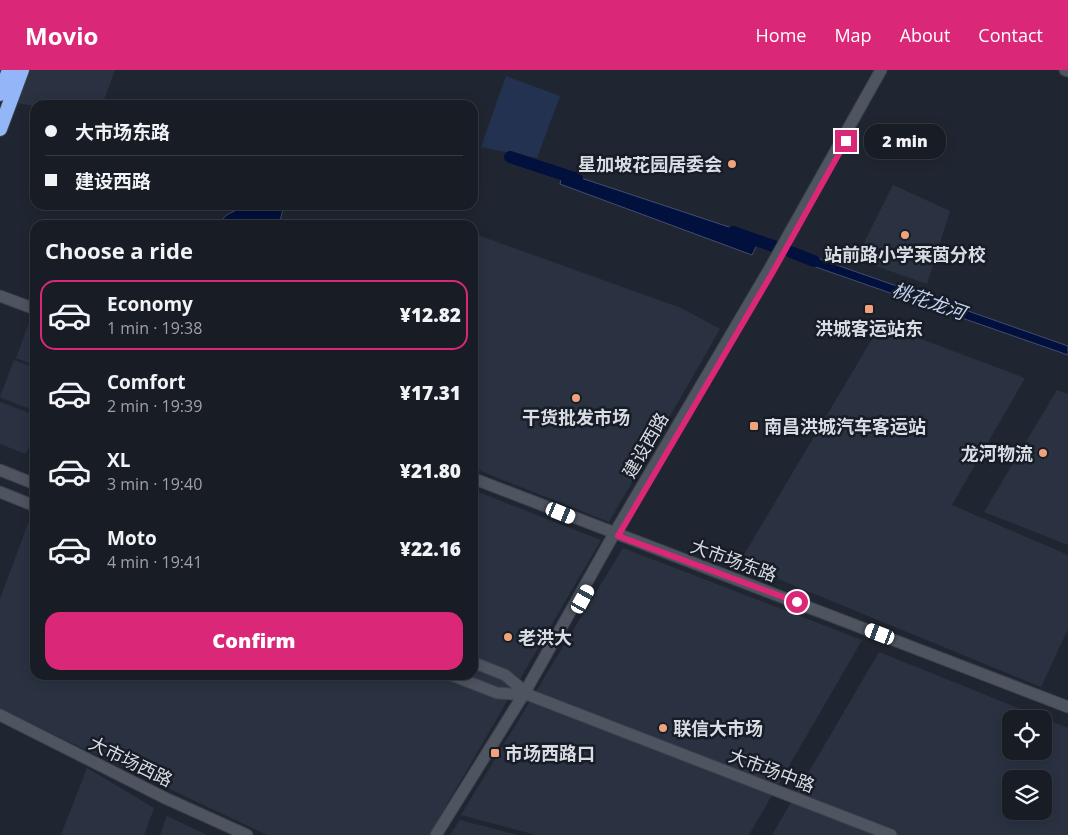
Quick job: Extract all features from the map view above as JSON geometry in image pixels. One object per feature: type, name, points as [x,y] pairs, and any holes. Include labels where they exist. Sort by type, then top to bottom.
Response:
[{"type":"highway","points":[[0,94],[9,70]]},
{"type":"highway","points":[[0,129],[22,70]]},
{"type":"main road","name":"建设西路","points":[[442,835],[526,693],[770,268],[880,70]]},
{"type":"main road","name":"建设西路","points":[[616,535],[774,270],[886,70]]},
{"type":"main road","points":[[0,296],[30,307]]},
{"type":"main road","points":[[0,470],[30,482]]},
{"type":"main road","name":"大市场东路","points":[[478,480],[616,535],[734,578],[1068,707]]},
{"type":"main road","points":[[0,492],[30,504]]},
{"type":"main road","name":"大市场中路","points":[[478,664],[506,675],[526,693],[891,835]]},
{"type":"main road","name":"大市场中路","points":[[464,680],[498,693],[526,693]]},
{"type":"main road","name":"建设西路","points":[[436,835],[526,693]]},
{"type":"main road","name":"大市场西路","points":[[0,715],[165,798],[247,835]]},
{"type":"shaded area","points":[[31,70],[115,70],[104,100],[30,100],[30,105],[17,103]]},
{"type":"shaded area","points":[[506,76],[560,96],[537,158],[481,147]]},
{"type":"shaded area","name":"站前路小学莱茵分校","points":[[893,185],[950,211],[927,284],[856,259]]},
{"type":"shaded area","name":"干货批发市场","points":[[478,235],[681,308],[720,329],[609,522],[478,470]]},
{"type":"shaded area","points":[[30,320],[30,363],[16,358]]},
{"type":"shaded area","points":[[881,324],[1025,378],[952,505],[1068,555],[1068,629],[1041,687],[739,563]]},
{"type":"shaded area","points":[[14,360],[30,366],[30,409],[0,397]]},
{"type":"shaded area","name":"龙河物流","points":[[1057,390],[1068,394],[1068,545],[984,512]]},
{"type":"shaded area","points":[[0,402],[30,413],[30,444],[26,454],[0,444]]},
{"type":"shaded area","name":"老洪大","points":[[478,492],[601,540],[429,835],[267,835],[0,709],[0,599],[30,518],[30,680],[478,680]]},
{"type":"shaded area","name":"联信大市场","points":[[623,548],[862,640],[749,835],[536,835],[461,815]]},
{"type":"shaded area","points":[[879,652],[1023,710],[1002,710],[1002,760],[1052,760],[1052,722],[1068,728],[1068,835],[772,835]]},
{"type":"shaded area","points":[[87,768],[154,808],[144,835],[61,835]]},
{"type":"shaded area","points":[[167,816],[207,835],[160,835]]},
{"type":"shaded area","points":[[460,820],[518,835],[450,835]]},
{"type":"water","points":[[563,172],[744,232],[757,245],[752,255],[560,184]]},
{"type":"water","points":[[237,210],[283,210],[280,220],[224,220],[227,215]]},
{"type":"water","points":[[791,249],[1068,346],[1068,355],[813,266]]},
{"type":"waterway","name":"桃花龙河","points":[[510,157],[577,179]]},
{"type":"waterway","name":"桃花龙河","points":[[733,232],[779,248]]},
{"type":"waterway","name":"桃花龙河","points":[[791,252],[814,261]]},
{"type":"place","name":"星加坡花园居委会","points":[[732,164]]},
{"type":"place","name":"站前路小学莱茵分校","points":[[905,235]]},
{"type":"place","name":"洪城客运站东","points":[[869,309]]},
{"type":"place","name":"干货批发市场","points":[[576,398]]},
{"type":"place","name":"南昌洪城汽车客运站","points":[[754,426]]},
{"type":"place","name":"龙河物流","points":[[1043,453]]},
{"type":"place","name":"老洪大","points":[[508,637]]},
{"type":"place","name":"联信大市场","points":[[663,728]]},
{"type":"place","name":"市场西路口","points":[[495,753]]},
{"type":"route","points":[[797,602],[618,536],[774,270],[846,141]]}]
